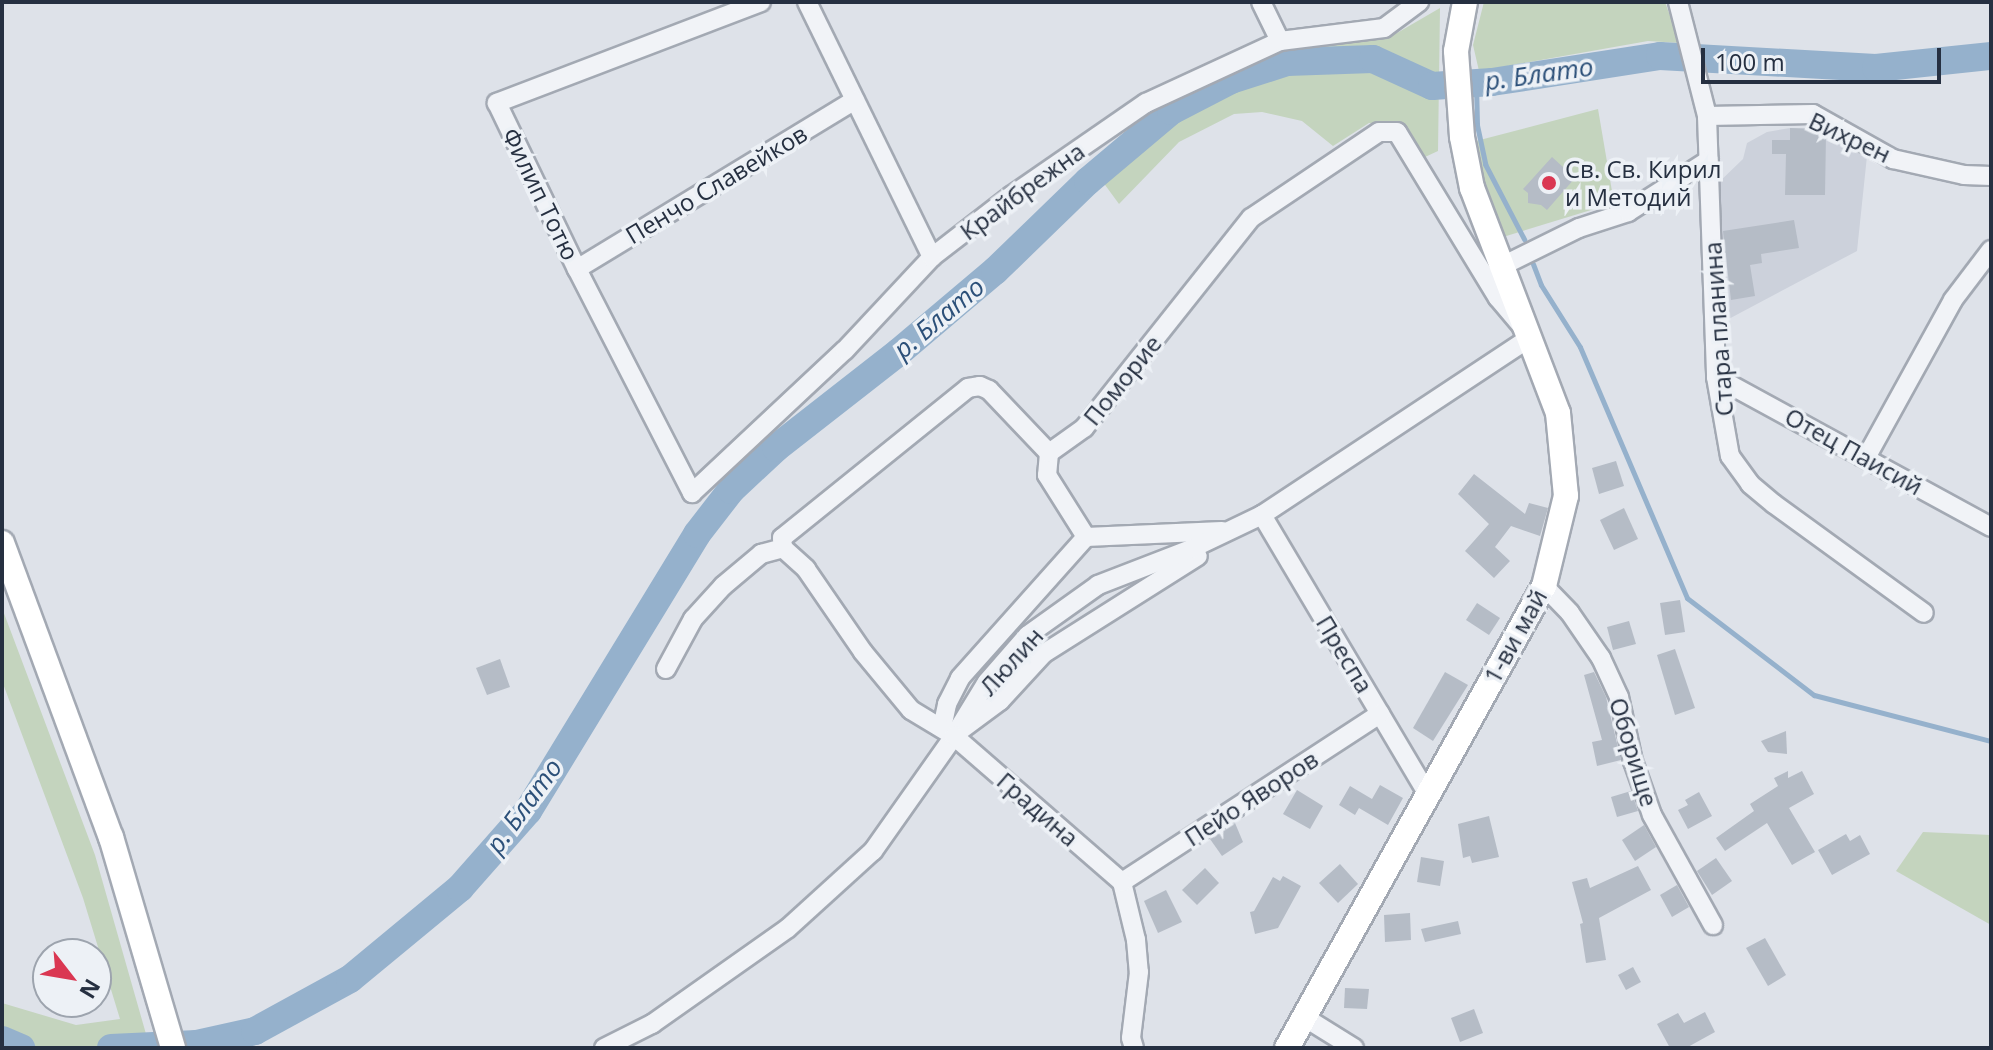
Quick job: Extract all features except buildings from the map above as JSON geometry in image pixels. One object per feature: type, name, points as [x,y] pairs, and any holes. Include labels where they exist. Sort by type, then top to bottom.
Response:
[{"type":"street","name":"Филип Тотю","points":[[692,493],[577,269],[497,103],[761,2]]},
{"type":"street","points":[[807,2],[932,257]]},
{"type":"street","points":[[1261,2],[1280,41]]},
{"type":"street","name":"Крайбрежна","points":[[692,493],[845,350],[932,257],[1011,196],[1146,103],[1280,41],[1384,28],[1419,2]]},
{"type":"street","name":"1-ви май","points":[[1287,1048],[1544,586],[1566,496],[1558,413],[1472,188],[1462,137],[1456,51],[1465,2]]},
{"type":"street","name":"Стара планина","points":[[1679,4],[1707,116],[1716,377],[1730,456],[1750,484],[1924,613]]},
{"type":"street","name":"Пенчо Славейков","points":[[577,269],[855,100]]},
{"type":"street","name":"Вихрен","points":[[1707,116],[1813,114],[1893,159],[1964,175],[1991,176]]},
{"type":"street","name":"Поморие","points":[[1049,453],[1084,428],[1251,218],[1379,132],[1397,132],[1498,298],[1531,337]]},
{"type":"street","points":[[1500,267],[1579,228],[1628,212],[1709,160]]},
{"type":"street","points":[[1867,456],[1953,300],[1991,250]]},
{"type":"street","name":"Люлин","points":[[604,1048],[652,1024],[788,928],[873,851],[948,732],[1028,635],[1098,585],[1191,549],[1253,519],[1531,337]]},
{"type":"street","name":"Отец Паисий","points":[[1716,377],[1867,456],[1991,527]]},
{"type":"street","points":[[948,732],[911,710],[863,652],[806,569],[783,548],[782,538],[968,388],[980,386],[989,390],[1049,453],[1047,475],[1086,537]]},
{"type":"street","points":[[948,732],[1000,701],[1043,654],[1253,519]]},
{"type":"street","name":"Преспа","points":[[1253,519],[1380,714],[1427,793]]},
{"type":"street","points":[[948,732],[947,704],[960,678],[1086,537],[1225,531]]},
{"type":"street","points":[[2,543],[111,837],[173,1048]]},
{"type":"street","points":[[666,669],[693,619],[723,586],[761,554],[783,548]]},
{"type":"street","name":"Оборище","points":[[1544,586],[1570,613],[1601,658],[1619,697],[1633,761],[1652,815],[1713,925]]},
{"type":"street","name":"Пейо Яворов","points":[[1122,882],[1380,714]]},
{"type":"street","name":"Градина","points":[[948,732],[1122,882]]},
{"type":"street","points":[[1122,882],[1136,940],[1139,972],[1131,1038],[1134,1048]]},
{"type":"street","points":[[1304,1017],[1354,1048]]},
{"type":"shaded area","points":[[1790,128],[1826,129],[1867,156],[1857,251],[1723,322],[1715,186],[1743,159],[1747,143],[1767,132]]},
{"type":"green space","points":[[1484,2],[1665,2],[1680,43],[1648,41],[1479,71],[1473,45]]},
{"type":"green space","points":[[1440,8],[1438,151],[1425,157],[1403,125],[1369,123],[1333,146],[1302,121],[1262,112],[1234,114],[1179,142],[1119,204],[1089,163],[1164,103],[1273,56],[1397,33]]},
{"type":"green space","points":[[1598,109],[1614,203],[1503,237],[1480,170],[1476,141]]},
{"type":"green space","points":[[2,608],[95,855],[150,1048],[2,1048],[2,1003],[32,1012],[32,1018],[52,1018],[76,1025],[120,1019],[112,993],[112,938],[95,938],[2,681]]},
{"type":"green space","points":[[1923,832],[1991,835],[1991,925],[1896,871]]},
{"type":"waterway","name":"р. Блато","points":[[111,1048],[197,1044],[255,1031],[350,979],[460,888],[528,811],[697,534],[731,490],[776,448],[899,352],[995,271],[1088,181],[1171,111],[1231,80],[1287,62],[1373,59],[1432,86],[1492,82],[1660,56],[1876,68],[1991,56]]},
{"type":"waterway","points":[[1476,83],[1477,125],[1485,164],[1524,239]]},
{"type":"waterway","points":[[1533,264],[1541,285],[1580,347],[1687,598],[1814,695],[1991,741]]},
{"type":"waterway","name":"р. Блато","points":[[2,1040],[21,1048]]},
{"type":"place","name":"Св. Св. Кирил и Методий","points":[[1549,183]]}]
